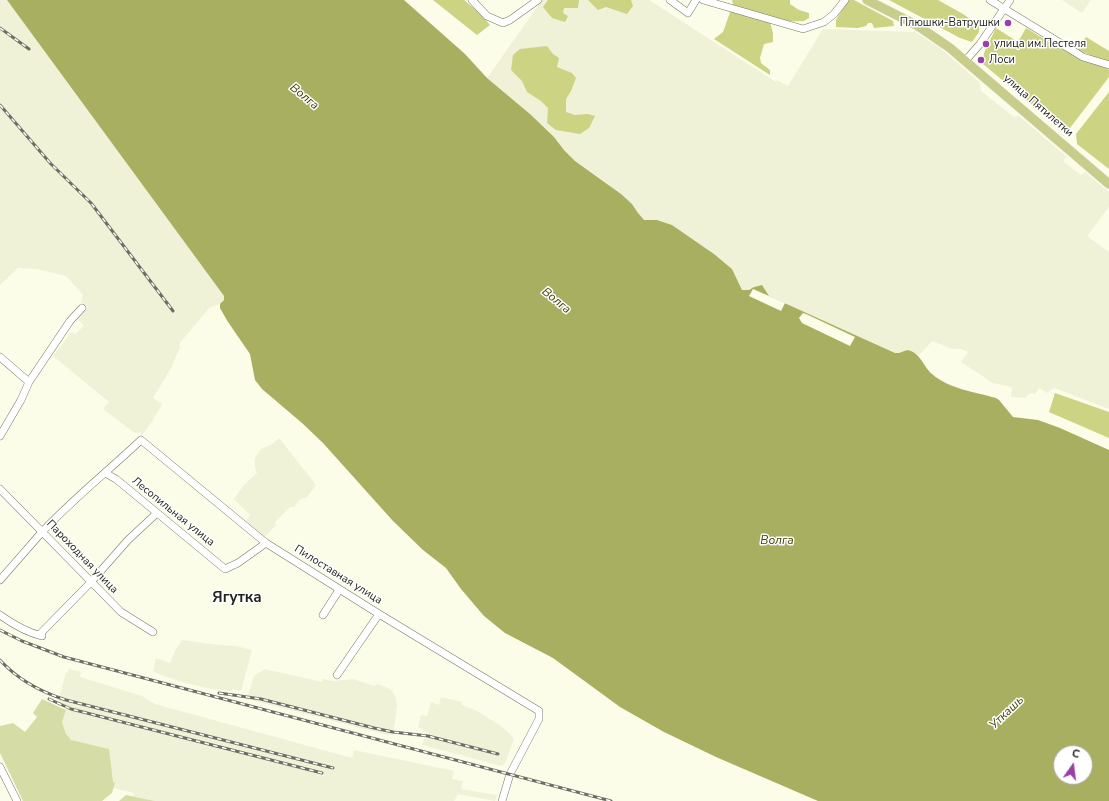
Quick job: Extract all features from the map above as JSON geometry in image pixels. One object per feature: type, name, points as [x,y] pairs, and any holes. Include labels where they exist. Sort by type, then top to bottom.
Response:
[{"type":"main road","name":"улица Пятилетки","points":[[867,0],[925,30],[966,60],[1109,184]]},
{"type":"street","points":[[472,0],[487,16],[503,23],[510,20],[538,0]]},
{"type":"street","points":[[670,0],[688,13],[696,0]]},
{"type":"street","points":[[703,0],[803,29],[824,22],[834,14],[845,0]]},
{"type":"street","points":[[990,0],[1083,57],[1109,65]]},
{"type":"street","points":[[966,60],[980,44],[1010,0]]},
{"type":"street","points":[[0,436],[21,400],[29,382],[70,321],[82,308]]},
{"type":"street","points":[[0,357],[29,382]]},
{"type":"street","name":"Пилоставная улица","points":[[105,473],[141,440],[266,543],[378,614],[538,709],[540,713],[539,719],[510,774],[502,801]]},
{"type":"street","points":[[0,580],[42,532],[93,482],[105,473]]},
{"type":"street","name":"Лесопильная улица","points":[[105,473],[116,479],[225,569],[238,563],[266,543]]},
{"type":"street","name":"Пароходная улица","points":[[0,489],[120,612],[154,632]]},
{"type":"street","points":[[0,615],[19,628],[41,636],[128,540],[157,513]]},
{"type":"street","points":[[322,615],[339,590]]},
{"type":"street","points":[[337,675],[378,614]]},
{"type":"street","points":[[0,767],[16,801]]},
{"type":"shaded area","points":[[0,0],[7,0],[224,296],[224,300],[220,304],[209,308],[179,344],[180,347],[171,368],[153,398],[162,404],[142,435],[140,432],[135,433],[103,409],[109,402],[53,356],[72,332],[75,334],[84,326],[78,319],[88,307],[81,301],[83,295],[66,276],[37,269],[18,268],[0,285]]},
{"type":"shaded area","points":[[433,0],[464,0],[480,13],[490,25],[477,35]]},
{"type":"shaded area","points":[[542,0],[649,0],[776,82],[777,80],[788,86],[823,29],[915,32],[939,47],[980,83],[981,91],[1014,117],[1019,116],[1067,157],[1063,161],[1081,175],[1085,172],[1109,192],[1109,207],[1087,236],[1109,252],[1109,409],[1054,388],[1047,393],[1039,388],[1035,394],[1030,393],[1025,398],[1011,397],[1012,387],[993,383],[961,362],[968,352],[961,349],[952,349],[932,341],[919,355],[907,350],[895,353],[769,296],[764,287],[759,285],[749,290],[742,290],[732,269],[714,254],[672,225],[657,220],[644,220],[637,213],[632,204],[604,181],[575,161],[554,137],[530,114],[487,78]]},
{"type":"shaded area","points":[[548,0],[579,0],[578,8],[564,8],[563,13],[568,16],[565,22],[552,18],[543,7]]},
{"type":"shaded area","points":[[588,0],[631,0],[633,6],[627,14],[606,7],[598,10]]},
{"type":"shaded area","points":[[732,0],[790,0],[790,4],[799,10],[809,13],[809,18],[804,21],[770,22],[773,33],[773,42],[764,44],[760,58],[761,63],[770,70],[770,75],[714,39],[723,32],[733,4]]},
{"type":"shaded area","points":[[848,0],[854,0],[893,21],[894,26],[874,28],[872,23],[868,23],[866,26],[858,28],[836,27],[836,20]]},
{"type":"shaded area","points":[[889,0],[938,0],[979,25],[979,32],[972,42],[960,38]]},
{"type":"shaded area","points":[[1062,0],[1091,0],[1082,13]]},
{"type":"shaded area","points":[[996,28],[1018,42],[1026,28],[1066,51],[1099,64],[1109,70],[1109,77],[1070,128],[1059,127],[983,64],[984,53]]},
{"type":"shaded area","points":[[1086,37],[1109,51],[1109,62],[1078,50],[1079,45]]},
{"type":"shaded area","points":[[547,46],[553,54],[559,58],[557,67],[572,73],[576,78],[566,99],[566,112],[575,115],[588,114],[595,116],[589,128],[580,134],[556,130],[547,123],[548,108],[541,101],[527,92],[522,81],[511,70],[513,55],[520,49]]},
{"type":"shaded area","points":[[1109,92],[1109,169],[1077,144],[1076,134]]},
{"type":"shaded area","points":[[1055,393],[1109,412],[1109,438],[1049,412]]},
{"type":"shaded area","points":[[279,438],[316,485],[307,497],[300,499],[294,507],[290,507],[275,522],[276,525],[265,537],[246,521],[250,515],[234,499],[244,485],[257,473],[255,458],[261,449],[272,444]]},
{"type":"shaded area","points":[[182,640],[236,646],[252,650],[241,691],[233,689],[231,691],[211,689],[179,681],[153,672],[156,658],[170,663]]},
{"type":"shaded area","points":[[69,669],[81,672],[80,677],[142,696],[155,704],[352,758],[354,750],[454,771],[452,779],[463,781],[461,789],[497,795],[495,801],[458,794],[454,801],[155,801],[133,796],[134,793],[114,788],[115,783],[66,734],[62,722],[67,706],[58,702],[66,672],[68,673]]},
{"type":"shaded area","points":[[265,669],[322,682],[323,679],[333,681],[353,679],[374,686],[378,684],[387,688],[392,691],[396,698],[397,706],[393,734],[388,735],[247,699],[254,676]]},
{"type":"shaded area","points":[[441,697],[462,702],[462,705],[477,711],[501,726],[509,733],[514,739],[505,763],[502,766],[422,745],[424,739],[427,739],[429,733],[422,731],[423,729],[418,727],[421,715],[427,716],[431,702],[439,705]]},
{"type":"shaded area","points":[[42,699],[66,710],[62,722],[66,734],[71,740],[109,749],[113,782],[115,783],[112,793],[102,801],[23,801],[0,753],[0,726],[13,723],[25,732],[37,717],[33,713]]},
{"type":"shaded area","points":[[126,795],[155,801],[119,801]]},
{"type":"water","name":"Волга","points":[[7,0],[404,0],[465,54],[487,78],[530,114],[554,137],[575,161],[621,194],[632,204],[644,220],[657,220],[672,225],[714,254],[732,269],[742,290],[749,290],[762,285],[769,296],[895,353],[907,350],[915,353],[929,371],[939,379],[954,387],[996,398],[1013,417],[1038,420],[1109,450],[1109,801],[818,801],[716,757],[664,732],[620,707],[553,658],[505,633],[484,616],[461,589],[446,568],[423,550],[393,521],[323,443],[262,389],[255,380],[250,354],[220,308],[220,304],[224,300],[224,296]]},
{"type":"pier","points":[[753,289],[785,303],[781,311],[749,296]]},
{"type":"pier","points":[[803,313],[855,337],[850,346],[802,323],[799,318]]},
{"type":"railway","points":[[0,28],[29,49]]},
{"type":"railway","points":[[0,105],[51,164],[91,203],[173,311]]},
{"type":"railway","points":[[0,630],[22,641],[64,657],[611,801]]},
{"type":"railway","points":[[0,660],[14,674],[30,684],[66,700],[333,768]]},
{"type":"railway","points":[[219,693],[261,699],[374,728],[428,736],[498,754]]},
{"type":"railway","points":[[49,699],[71,709],[322,773]]},
{"type":"place","name":"Плюшки-Ватрушки","points":[[1008,23]]},
{"type":"place","name":"улица им.Пестеля","points":[[986,44]]},
{"type":"place","name":"Лоси","points":[[981,60]]},
{"type":"district","name":"Ягутка","points":[[237,598]]},
{"type":"water label","name":"Уткашь","points":[[1007,713]]}]
